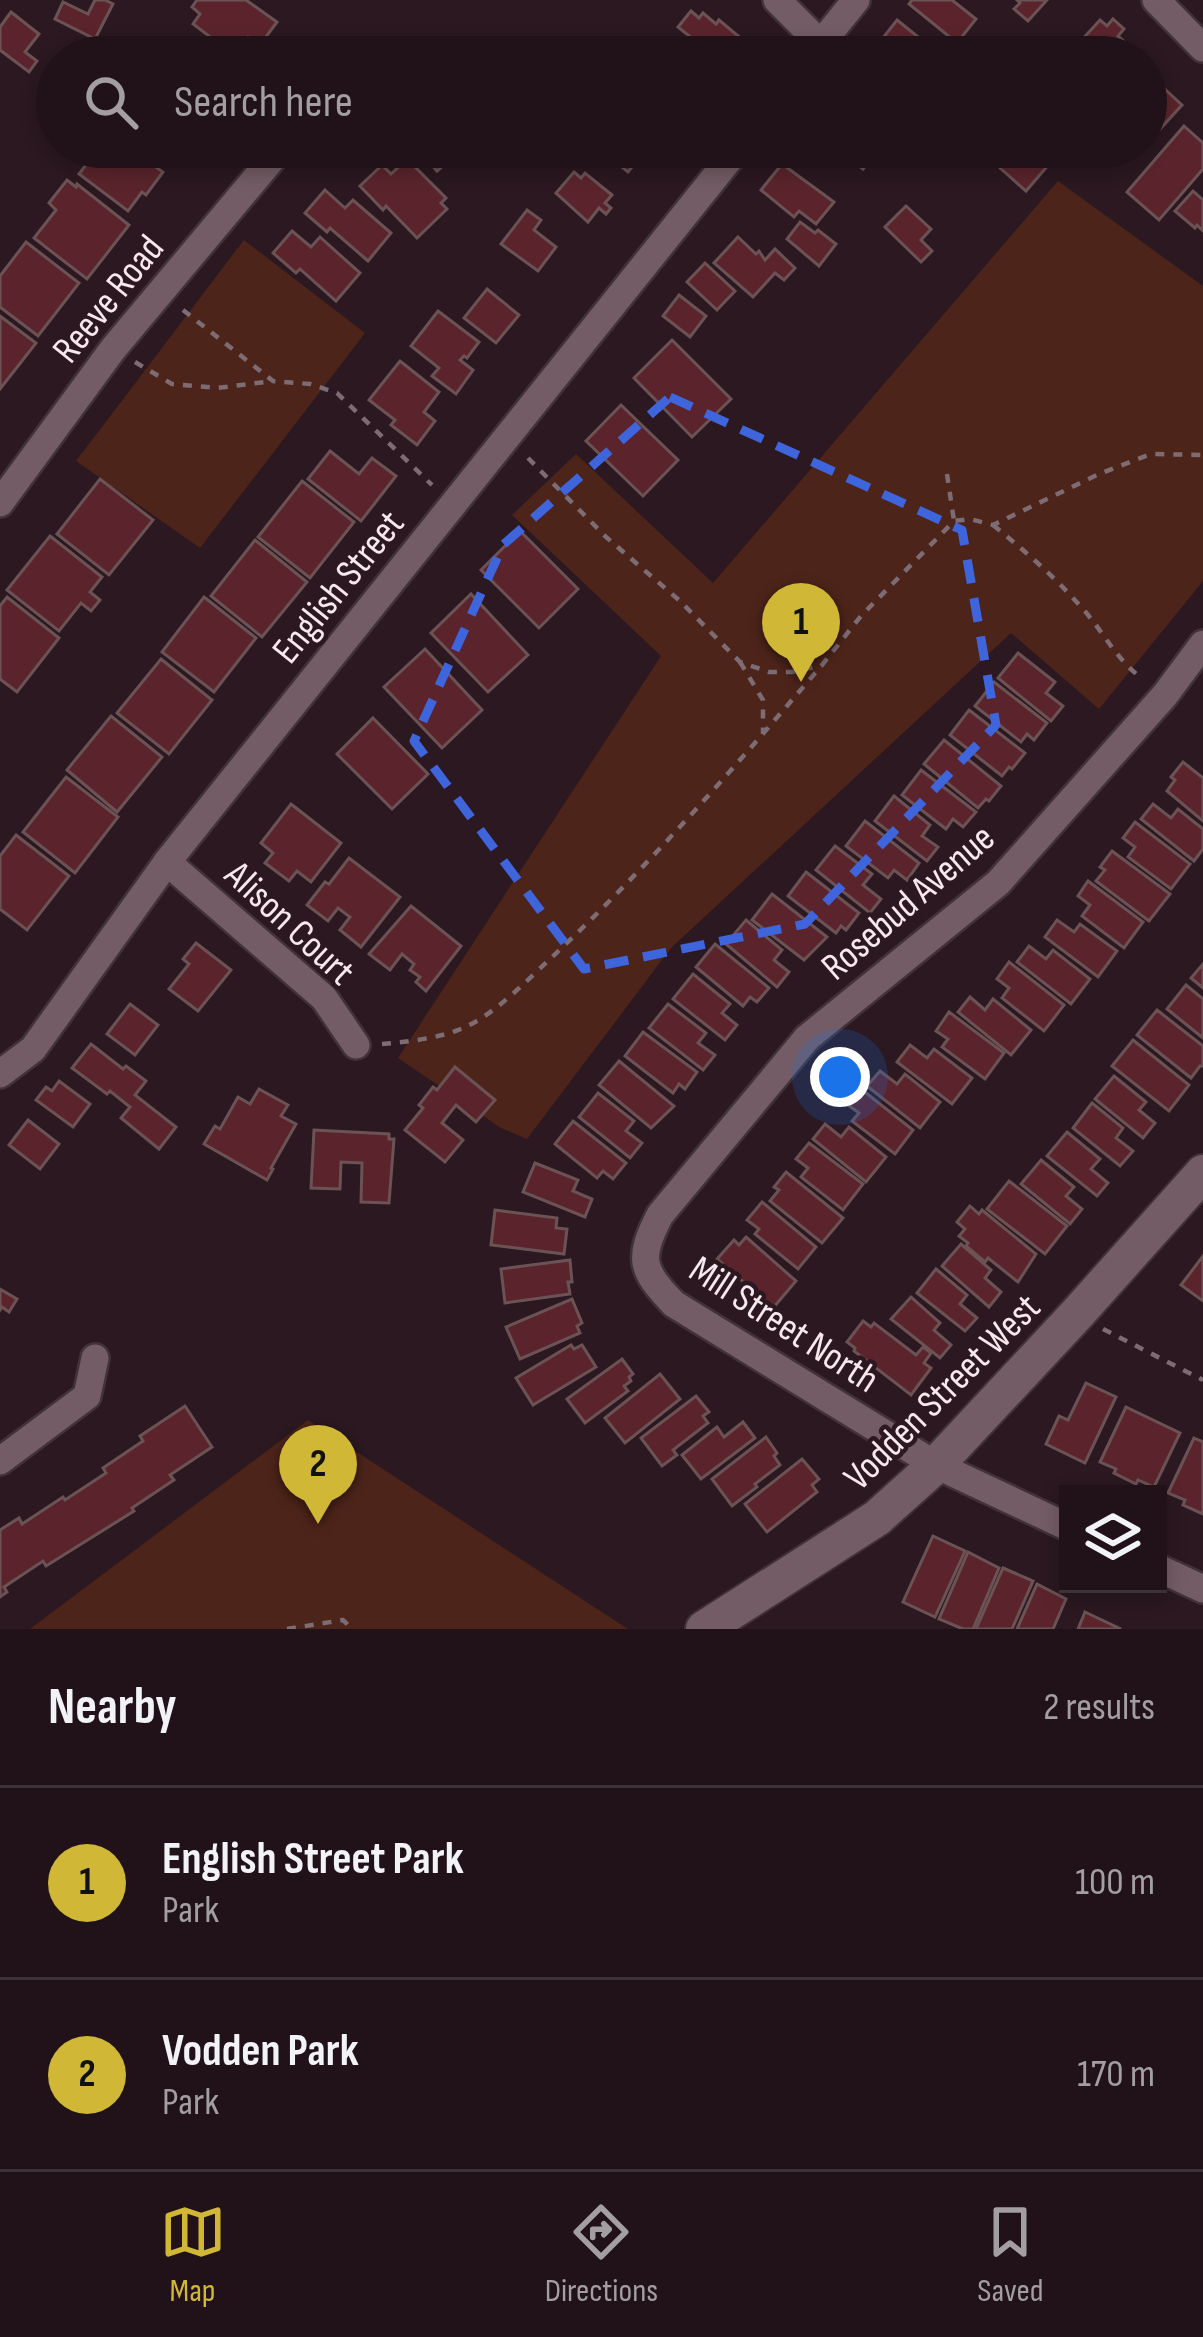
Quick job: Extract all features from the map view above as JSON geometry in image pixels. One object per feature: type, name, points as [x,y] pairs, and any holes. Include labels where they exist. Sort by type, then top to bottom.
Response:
[{"type":"street","points":[[777,0],[805,36]]},
{"type":"street","points":[[827,36],[856,0]]},
{"type":"street","points":[[1156,0],[1203,48]]},
{"type":"street","name":"Reeve Road","points":[[0,503],[113,349],[263,168]]},
{"type":"street","name":"English Street","points":[[0,1073],[33,1049],[166,862],[722,168]]},
{"type":"street","name":"Rosebud Avenue","points":[[660,1215],[807,1038],[998,883],[1165,694],[1203,644]]},
{"type":"street","name":"Alison Court","points":[[166,862],[324,998],[356,1046]]},
{"type":"street","name":"Vodden Street West","points":[[704,1629],[877,1518],[936,1465],[1203,1173]]},
{"type":"street","name":"Mill Street North","points":[[660,1215],[645,1245],[650,1279],[674,1304],[936,1465],[1059,1523]]},
{"type":"street","points":[[0,1462],[87,1396],[95,1358]]},
{"type":"street","points":[[1167,1572],[1203,1589]]},
{"type":"path","points":[[160,291],[273,381]]},
{"type":"path","points":[[113,349],[172,384],[217,388],[273,381],[310,384],[337,393],[452,505]]},
{"type":"path","points":[[506,436],[740,662],[763,700],[763,734]]},
{"type":"path","points":[[993,525],[1150,454],[1203,455]]},
{"type":"path","points":[[947,474],[954,520]]},
{"type":"path","points":[[356,1046],[404,1042],[463,1028],[507,999],[577,934],[763,734],[861,616],[954,520],[993,525],[1036,560],[1085,611],[1130,670],[1165,694]]},
{"type":"path","points":[[740,662],[769,672],[822,665]]},
{"type":"path","points":[[1077,1314],[1203,1380]]},
{"type":"path","points":[[287,1629],[343,1620],[352,1629]]},
{"type":"highlighted area","points":[[670,397],[962,530],[996,725],[805,924],[584,969],[414,741],[503,545]]},
{"type":"shaded area","points":[[1058,181],[1203,286],[1203,581],[1099,709],[1011,633],[671,948],[527,1139],[501,1128],[398,1058],[661,656],[512,515],[576,454],[713,583]]},
{"type":"shaded area","points":[[244,240],[365,333],[200,548],[76,461]]},
{"type":"shaded area","points":[[308,1420],[628,1629],[30,1629]]},
{"type":"building","points":[[95,0],[113,4],[97,36],[55,19],[63,2],[88,14]]},
{"type":"building","points":[[197,0],[246,0],[277,22],[267,36],[209,36],[193,24],[200,14],[192,7]]},
{"type":"building","points":[[912,0],[952,0],[976,19],[963,36],[948,36],[909,4]]},
{"type":"building","points":[[1017,0],[1047,0],[1028,21],[1014,9],[1020,3]]},
{"type":"building","points":[[691,11],[699,18],[703,13],[716,24],[719,20],[738,36],[689,36],[678,27]]},
{"type":"building","points":[[11,12],[39,34],[25,52],[36,60],[29,72],[0,50],[0,27]]},
{"type":"building","points":[[1113,19],[1124,29],[1118,36],[1085,36],[1100,20],[1107,26]]},
{"type":"building","points":[[897,20],[917,36],[884,36]]},
{"type":"building","points":[[1167,91],[1182,105],[1167,121]]},
{"type":"building","points":[[1184,126],[1203,143],[1203,169],[1159,220],[1127,192],[1148,168],[1167,168],[1167,146]]},
{"type":"building","points":[[84,168],[157,168],[163,172],[128,211],[79,174]]},
{"type":"building","points":[[379,168],[391,174],[397,168],[416,168],[446,198],[441,203],[447,209],[417,238],[360,186]]},
{"type":"building","points":[[779,168],[787,168],[834,202],[816,224],[799,211],[794,217],[761,190]]},
{"type":"building","points":[[1000,168],[1046,168],[1026,191]]},
{"type":"building","points":[[574,172],[581,178],[585,173],[612,195],[605,203],[611,208],[606,214],[599,208],[588,222],[556,193]]},
{"type":"building","points":[[67,180],[129,225],[87,279],[34,238],[56,210],[49,203]]},
{"type":"building","points":[[325,190],[345,208],[353,200],[391,233],[368,261],[305,213]]},
{"type":"building","points":[[1193,191],[1203,200],[1203,231],[1175,211]]},
{"type":"building","points":[[906,206],[931,229],[921,240],[932,251],[921,262],[885,227]]},
{"type":"building","points":[[527,210],[541,220],[534,230],[556,247],[538,271],[501,244]]},
{"type":"building","points":[[800,222],[836,244],[819,266],[787,239]]},
{"type":"building","points":[[292,231],[311,247],[320,237],[360,273],[336,301],[300,269],[296,273],[273,253]]},
{"type":"building","points":[[738,237],[765,260],[775,249],[795,268],[784,280],[775,273],[753,297],[714,263]]},
{"type":"building","points":[[26,242],[79,283],[38,336],[0,307],[0,276]]},
{"type":"building","points":[[705,263],[735,291],[717,310],[687,282]]},
{"type":"building","points":[[487,289],[519,315],[496,343],[464,318]]},
{"type":"building","points":[[679,295],[706,316],[690,337],[663,316]]},
{"type":"building","points":[[438,311],[479,342],[460,360],[473,370],[456,394],[432,376],[439,368],[411,346]]},
{"type":"building","points":[[0,316],[36,343],[0,389]]},
{"type":"building","points":[[672,340],[731,399],[692,437],[634,378]]},
{"type":"building","points":[[400,361],[439,392],[424,412],[435,421],[417,445],[369,400]]},
{"type":"building","points":[[621,405],[678,460],[643,496],[586,441]]},
{"type":"building","points":[[330,451],[359,474],[372,458],[396,476],[361,521],[308,479]]},
{"type":"building","points":[[100,479],[153,520],[109,575],[57,534]]},
{"type":"building","points":[[302,481],[354,522],[310,578],[258,537]]},
{"type":"building","points":[[520,531],[578,589],[539,628],[481,570]]},
{"type":"building","points":[[50,536],[102,577],[90,592],[100,600],[91,611],[81,603],[59,631],[7,590]]},
{"type":"building","points":[[255,540],[307,582],[262,637],[211,596]]},
{"type":"building","points":[[471,594],[528,655],[488,692],[431,633]]},
{"type":"building","points":[[7,597],[59,638],[17,692],[0,679],[0,606]]},
{"type":"building","points":[[204,597],[256,638],[214,692],[162,652]]},
{"type":"building","points":[[425,649],[482,710],[442,748],[384,687]]},
{"type":"building","points":[[1018,653],[1055,682],[1046,693],[1063,706],[1051,721],[998,678]]},
{"type":"building","points":[[161,659],[212,700],[169,754],[117,713]]},
{"type":"building","points":[[994,682],[1047,723],[1034,740],[1027,734],[1021,742],[975,706]]},
{"type":"building","points":[[969,710],[1025,753],[1002,776],[950,735]]},
{"type":"building","points":[[111,716],[162,757],[117,812],[67,770]]},
{"type":"building","points":[[373,718],[428,774],[392,809],[337,754]]},
{"type":"building","points":[[944,740],[1001,786],[978,808],[924,764]]},
{"type":"building","points":[[1183,762],[1203,778],[1203,821],[1167,791]]},
{"type":"building","points":[[921,770],[976,812],[963,827],[953,819],[946,829],[902,795]]},
{"type":"building","points":[[66,777],[118,817],[75,873],[23,832]]},
{"type":"building","points":[[894,796],[930,825],[922,836],[938,847],[927,861],[875,821]]},
{"type":"building","points":[[291,804],[341,843],[311,882],[297,871],[289,881],[265,863],[273,853],[261,843]]},
{"type":"building","points":[[1153,804],[1171,818],[1178,809],[1203,829],[1203,849],[1194,861],[1141,819]]},
{"type":"building","points":[[865,821],[919,863],[907,880],[894,870],[888,878],[846,846]]},
{"type":"building","points":[[1135,822],[1190,864],[1171,889],[1128,857],[1135,847],[1123,838]]},
{"type":"building","points":[[16,835],[69,876],[27,930],[0,909],[0,856]]},
{"type":"building","points":[[835,846],[872,874],[863,885],[881,899],[870,913],[816,870]]},
{"type":"building","points":[[1112,851],[1170,894],[1149,921],[1096,881]]},
{"type":"building","points":[[349,858],[400,897],[361,947],[340,930],[350,917],[338,908],[328,921],[307,905]]},
{"type":"building","points":[[806,872],[859,913],[846,930],[841,926],[836,933],[788,896]]},
{"type":"building","points":[[1088,881],[1143,922],[1124,948],[1082,916],[1090,905],[1078,896]]},
{"type":"building","points":[[772,894],[827,937],[804,960],[752,920]]},
{"type":"building","points":[[411,906],[461,946],[426,991],[416,982],[420,977],[410,970],[414,964],[402,954],[390,970],[369,954]]},
{"type":"building","points":[[746,920],[782,950],[774,960],[789,972],[777,987],[726,944]]},
{"type":"building","points":[[1057,920],[1074,932],[1080,924],[1117,951],[1098,977],[1045,937]]},
{"type":"building","points":[[196,943],[231,970],[198,1011],[169,989],[189,964],[183,959]]},
{"type":"building","points":[[715,944],[769,988],[757,1002],[750,997],[743,1006],[696,967]]},
{"type":"building","points":[[1029,946],[1046,959],[1053,950],[1090,979],[1071,1004],[1017,962]]},
{"type":"building","points":[[1009,962],[1064,1005],[1044,1031],[1002,998],[1009,988],[997,979]]},
{"type":"building","points":[[1203,964],[1203,988],[1191,978]]},
{"type":"building","points":[[693,974],[730,1004],[722,1013],[737,1025],[725,1040],[673,999]]},
{"type":"building","points":[[1186,985],[1203,999],[1203,1038],[1167,1009]]},
{"type":"building","points":[[970,997],[985,1010],[993,999],[1031,1030],[1011,1055],[958,1012]]},
{"type":"building","points":[[130,1004],[158,1025],[135,1055],[107,1034]]},
{"type":"building","points":[[668,1004],[706,1033],[698,1043],[715,1055],[703,1070],[649,1028]]},
{"type":"building","points":[[1157,1010],[1203,1046],[1203,1066],[1191,1078],[1137,1035]]},
{"type":"building","points":[[949,1012],[1004,1053],[985,1079],[942,1047],[948,1039],[936,1031]]},
{"type":"building","points":[[643,1032],[697,1072],[685,1089],[679,1084],[673,1093],[625,1056]]},
{"type":"building","points":[[1133,1040],[1189,1085],[1169,1111],[1112,1066]]},
{"type":"building","points":[[91,1044],[146,1081],[135,1095],[176,1127],[159,1149],[121,1118],[130,1107],[72,1068]]},
{"type":"building","points":[[910,1045],[927,1058],[934,1049],[972,1078],[952,1104],[897,1062]]},
{"type":"building","points":[[619,1061],[674,1106],[651,1128],[599,1085]]},
{"type":"building","points":[[455,1067],[495,1100],[476,1122],[456,1105],[442,1123],[463,1140],[445,1162],[405,1130],[433,1087],[437,1090]]},
{"type":"building","points":[[880,1071],[897,1084],[905,1074],[940,1102],[920,1128],[867,1086]]},
{"type":"building","points":[[1114,1076],[1146,1102],[1139,1110],[1155,1123],[1143,1138],[1095,1099]]},
{"type":"building","points":[[59,1081],[90,1104],[73,1127],[36,1100],[46,1087],[52,1091]]},
{"type":"building","points":[[259,1089],[288,1105],[281,1116],[296,1124],[267,1180],[204,1144],[215,1126],[220,1129],[238,1097],[250,1104]]},
{"type":"building","points":[[861,1089],[913,1130],[895,1154],[852,1121],[859,1113],[848,1105]]},
{"type":"building","points":[[598,1093],[634,1121],[626,1131],[642,1143],[630,1158],[579,1117]]},
{"type":"building","points":[[1092,1103],[1123,1128],[1116,1138],[1133,1151],[1120,1166],[1073,1128]]},
{"type":"building","points":[[28,1120],[59,1144],[40,1169],[9,1145]]},
{"type":"building","points":[[573,1121],[626,1163],[613,1179],[603,1171],[597,1178],[555,1144]]},
{"type":"building","points":[[825,1124],[841,1137],[849,1127],[886,1157],[866,1182],[813,1139]]},
{"type":"building","points":[[314,1130],[389,1134],[394,1139],[389,1203],[361,1202],[362,1163],[341,1162],[340,1189],[311,1188]]},
{"type":"building","points":[[1067,1132],[1100,1159],[1091,1169],[1108,1183],[1097,1196],[1047,1156]]},
{"type":"building","points":[[809,1143],[863,1184],[843,1210],[801,1177],[808,1168],[796,1159]]},
{"type":"building","points":[[1041,1160],[1074,1187],[1066,1196],[1082,1209],[1070,1224],[1021,1184]]},
{"type":"building","points":[[535,1163],[578,1180],[573,1191],[592,1199],[585,1217],[523,1192]]},
{"type":"building","points":[[786,1172],[843,1218],[822,1243],[770,1201]]},
{"type":"building","points":[[1009,1181],[1067,1226],[1045,1254],[987,1209]]},
{"type":"building","points":[[762,1202],[816,1247],[798,1269],[755,1234],[759,1229],[747,1220]]},
{"type":"building","points":[[970,1206],[979,1214],[982,1210],[1036,1254],[1018,1282],[988,1258],[985,1262],[959,1236],[965,1229],[957,1222]]},
{"type":"building","points":[[495,1210],[557,1218],[556,1228],[567,1229],[564,1254],[491,1245]]},
{"type":"building","points":[[746,1237],[796,1281],[773,1308],[717,1259],[734,1240],[739,1245]]},
{"type":"building","points":[[961,1244],[991,1270],[985,1278],[1001,1292],[989,1307],[942,1266]]},
{"type":"building","points":[[1203,1256],[1203,1301],[1181,1285]]},
{"type":"building","points":[[570,1260],[570,1294],[505,1303],[501,1269]]},
{"type":"building","points":[[936,1269],[967,1295],[960,1304],[977,1318],[965,1331],[917,1293]]},
{"type":"building","points":[[0,1289],[17,1299],[9,1312],[0,1310]]},
{"type":"building","points":[[911,1297],[940,1323],[934,1330],[951,1345],[940,1358],[891,1319]]},
{"type":"building","points":[[572,1299],[582,1323],[577,1326],[580,1333],[520,1359],[506,1327]]},
{"type":"building","points":[[863,1321],[871,1327],[874,1323],[916,1355],[923,1347],[931,1353],[924,1363],[931,1368],[911,1395],[847,1342]]},
{"type":"building","points":[[571,1345],[574,1349],[582,1345],[596,1367],[533,1405],[516,1378]]},
{"type":"building","points":[[622,1359],[633,1374],[624,1386],[628,1391],[585,1423],[567,1399]]},
{"type":"building","points":[[660,1374],[680,1399],[625,1443],[605,1418]]},
{"type":"building","points":[[1086,1383],[1116,1397],[1085,1463],[1046,1444],[1059,1416],[1068,1420]]},
{"type":"building","points":[[696,1396],[709,1412],[703,1416],[708,1423],[673,1450],[677,1455],[662,1466],[641,1438]]},
{"type":"building","points":[[185,1406],[212,1447],[170,1475],[174,1480],[134,1511],[46,1566],[43,1561],[4,1587],[7,1592],[0,1597],[0,1530],[19,1518],[22,1524],[106,1473],[103,1468],[143,1441],[140,1436]]},
{"type":"building","points":[[1126,1407],[1180,1433],[1155,1485],[1138,1480],[1136,1484],[1100,1462]]},
{"type":"building","points":[[743,1422],[755,1438],[701,1479],[682,1455],[717,1427],[724,1437]]},
{"type":"building","points":[[766,1437],[780,1465],[732,1506],[712,1479]]},
{"type":"building","points":[[1194,1438],[1203,1442],[1203,1514],[1168,1493]]},
{"type":"building","points":[[802,1459],[819,1479],[812,1485],[817,1492],[767,1532],[745,1504]]},
{"type":"building","points":[[933,1536],[965,1551],[935,1617],[903,1602]]},
{"type":"building","points":[[968,1552],[999,1568],[973,1629],[963,1629],[939,1619]]},
{"type":"building","points":[[1003,1568],[1033,1581],[1012,1629],[976,1629]]},
{"type":"building","points":[[1037,1584],[1066,1599],[1053,1629],[1017,1629]]},
{"type":"building","points":[[1085,1612],[1121,1629],[1078,1629]]},
{"type":"place","name":"English Street Park","points":[[801,682]]},
{"type":"place","name":"Vodden Park","points":[[318,1524]]}]
